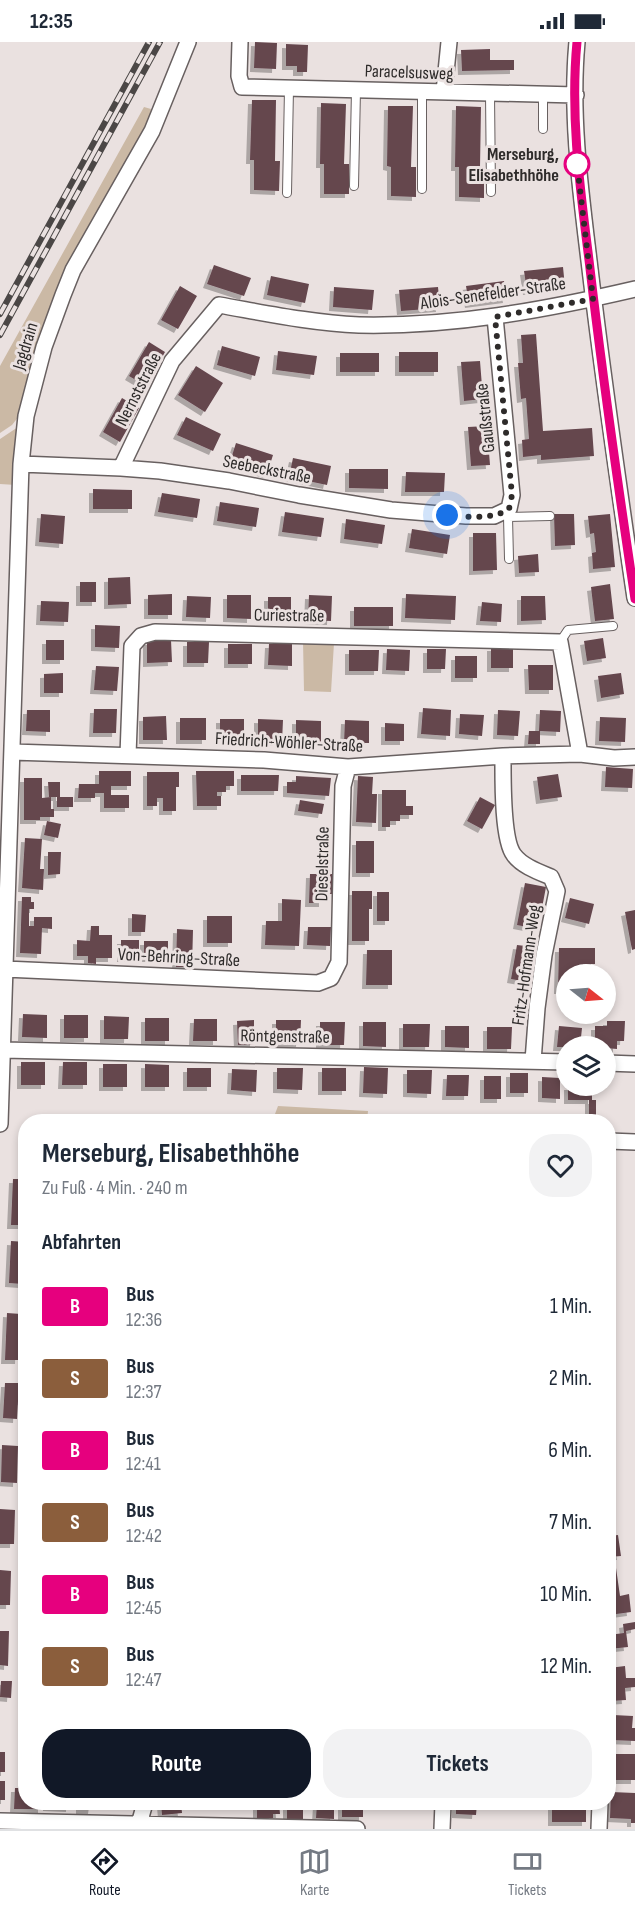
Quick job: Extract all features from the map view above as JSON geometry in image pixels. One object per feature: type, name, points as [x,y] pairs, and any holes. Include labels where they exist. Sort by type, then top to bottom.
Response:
[{"type":"street","name":"Jagdrain","points":[[0,1124],[21,464],[26,416],[44,347],[63,294],[74,270],[152,131],[188,42]]},
{"type":"street","name":"Paracelsusweg","points":[[240,42],[239,76],[242,87],[576,95]]},
{"type":"street","points":[[444,92],[449,42]]},
{"type":"street","points":[[577,42],[575,64],[577,165],[593,299],[635,598]]},
{"type":"street","name":"Alois-Senefelder-Straße","points":[[219,305],[297,319],[358,324],[407,324],[495,317],[635,289]]},
{"type":"street","name":"Nernststraße","points":[[121,468],[172,362],[219,305]]},
{"type":"street","name":"Gaußstraße","points":[[495,317],[512,495],[506,515]]},
{"type":"street","name":"Seebeckstraße","points":[[21,464],[121,468],[229,481],[391,510],[466,516],[506,515]]},
{"type":"street","name":"Curiestraße","points":[[128,755],[132,646],[141,636],[155,632],[560,642]]},
{"type":"street","points":[[560,642],[580,754]]},
{"type":"street","name":"Friedrich-Wöhler-Straße","points":[[12,752],[264,760],[348,767],[503,756],[580,754],[635,758]]},
{"type":"street","name":"Fritz-Hofmann-Weg","points":[[503,756],[505,827],[513,855],[529,867],[551,877],[557,891],[544,955],[533,1061]]},
{"type":"street","name":"Dieselstraße","points":[[339,962],[343,786],[348,767]]},
{"type":"street","name":"Von-Behring-Straße","points":[[5,969],[318,983],[331,978],[339,962]]},
{"type":"street","name":"Röntgenstraße","points":[[3,1050],[556,1062]]},
{"type":"street","points":[[616,1063],[635,1064]]},
{"type":"street","points":[[616,1142],[635,1142]]},
{"type":"street","points":[[139,1824],[143,1810]]},
{"type":"street","points":[[442,1829],[443,1810]]},
{"type":"street","points":[[599,1829],[600,1810]]},
{"type":"street","points":[[0,1821],[357,1829]]},
{"type":"lane","points":[[287,193],[289,89]]},
{"type":"lane","points":[[354,186],[356,90]]},
{"type":"lane","points":[[422,91],[422,189]]},
{"type":"lane","points":[[490,94],[491,192]]},
{"type":"lane","points":[[543,95],[543,129]]},
{"type":"lane","points":[[509,559],[506,515],[550,516]]},
{"type":"lane","points":[[560,642],[568,630],[613,626]]},
{"type":"shaded area","points":[[144,107],[151,109],[149,123],[81,242],[55,293],[33,357],[23,411],[12,425],[0,433],[0,366]]},
{"type":"shaded area","points":[[18,427],[16,485],[0,484],[0,439]]},
{"type":"shaded area","points":[[303,641],[334,643],[331,692],[304,691]]},
{"type":"shaded area","points":[[278,1106],[368,1111],[368,1114],[275,1114]]},
{"type":"building","points":[[255,42],[277,43],[276,69],[254,68]]},
{"type":"building","points":[[286,44],[308,45],[307,72],[297,72],[297,66],[286,66]]},
{"type":"building","points":[[490,49],[490,60],[514,60],[514,70],[462,71],[461,50]]},
{"type":"building","points":[[252,100],[276,100],[275,161],[280,161],[279,191],[254,190],[254,160],[250,160]]},
{"type":"building","points":[[321,103],[346,104],[344,164],[349,164],[349,194],[324,194],[324,164],[320,164]]},
{"type":"building","points":[[388,106],[413,106],[411,167],[416,167],[416,197],[391,196],[391,167],[387,166]]},
{"type":"building","points":[[456,106],[481,107],[480,167],[484,167],[484,198],[459,197],[459,167],[455,167]]},
{"type":"building","points":[[214,265],[251,278],[244,296],[207,284]]},
{"type":"building","points":[[563,267],[565,287],[527,291],[524,271]]},
{"type":"building","points":[[271,276],[309,284],[305,303],[267,295]]},
{"type":"building","points":[[504,281],[507,299],[469,304],[466,286]]},
{"type":"building","points":[[180,286],[197,296],[178,329],[161,320]]},
{"type":"building","points":[[334,287],[374,290],[372,310],[333,307]]},
{"type":"building","points":[[438,287],[440,308],[401,311],[399,290]]},
{"type":"building","points":[[536,334],[543,431],[592,428],[594,456],[541,460],[541,455],[523,457],[522,440],[529,439],[526,398],[521,399],[518,363],[523,363],[521,335]]},
{"type":"building","points":[[149,342],[165,352],[146,386],[129,376]]},
{"type":"building","points":[[222,346],[260,357],[255,376],[217,365]]},
{"type":"building","points":[[278,351],[317,356],[314,375],[276,370]]},
{"type":"building","points":[[399,352],[438,352],[438,372],[399,372]]},
{"type":"building","points":[[340,353],[379,353],[379,372],[340,372]]},
{"type":"building","points":[[480,361],[483,399],[464,401],[461,362]]},
{"type":"building","points":[[196,366],[223,383],[205,412],[178,395]]},
{"type":"building","points":[[122,398],[139,408],[120,442],[103,432]]},
{"type":"building","points":[[186,417],[221,434],[213,451],[177,435]]},
{"type":"building","points":[[487,426],[490,465],[471,466],[468,427]]},
{"type":"building","points":[[236,443],[273,455],[267,474],[230,462]]},
{"type":"building","points":[[293,458],[331,466],[327,485],[289,477]]},
{"type":"building","points":[[349,469],[388,469],[388,489],[349,488]]},
{"type":"building","points":[[406,472],[445,473],[444,492],[405,492]]},
{"type":"building","points":[[93,489],[132,490],[132,509],[93,509]]},
{"type":"building","points":[[162,493],[200,499],[197,518],[158,512]]},
{"type":"building","points":[[220,502],[259,508],[256,527],[217,521]]},
{"type":"building","points":[[285,512],[324,518],[321,537],[282,532]]},
{"type":"building","points":[[41,514],[65,516],[63,544],[39,542]]},
{"type":"building","points":[[554,514],[574,514],[575,545],[555,546]]},
{"type":"building","points":[[610,514],[615,567],[593,569],[592,553],[596,552],[594,533],[590,534],[588,516]]},
{"type":"building","points":[[346,519],[385,525],[382,544],[344,539]]},
{"type":"building","points":[[412,529],[450,535],[447,554],[409,548]]},
{"type":"building","points":[[473,533],[496,533],[497,570],[473,571]]},
{"type":"building","points":[[538,554],[539,572],[519,573],[518,556]]},
{"type":"building","points":[[130,577],[131,604],[108,605],[108,578]]},
{"type":"building","points":[[80,582],[96,582],[96,602],[80,602]]},
{"type":"building","points":[[610,584],[614,619],[595,621],[591,587]]},
{"type":"building","points":[[172,594],[172,615],[148,615],[148,595]]},
{"type":"building","points":[[406,594],[456,596],[455,620],[405,618]]},
{"type":"building","points":[[227,595],[251,595],[251,619],[227,618]]},
{"type":"building","points":[[309,595],[332,596],[331,621],[308,620]]},
{"type":"building","points":[[187,596],[211,597],[210,618],[186,617]]},
{"type":"building","points":[[521,596],[545,596],[546,620],[521,621]]},
{"type":"building","points":[[268,597],[291,597],[291,619],[268,618]]},
{"type":"building","points":[[41,601],[69,602],[68,622],[40,621]]},
{"type":"building","points":[[482,602],[502,604],[501,622],[480,621]]},
{"type":"building","points":[[354,607],[393,607],[393,626],[354,626]]},
{"type":"building","points":[[95,625],[120,626],[119,648],[95,647]]},
{"type":"building","points":[[603,638],[606,658],[587,661],[584,641]]},
{"type":"building","points":[[46,640],[64,640],[64,660],[46,660]]},
{"type":"building","points":[[171,640],[172,662],[147,663],[147,641]]},
{"type":"building","points":[[187,642],[209,642],[208,663],[187,663]]},
{"type":"building","points":[[228,644],[252,644],[252,664],[228,664]]},
{"type":"building","points":[[269,644],[292,644],[292,666],[268,665]]},
{"type":"building","points":[[491,647],[513,647],[513,668],[491,668]]},
{"type":"building","points":[[387,649],[410,650],[409,671],[386,670]]},
{"type":"building","points":[[427,649],[446,649],[445,669],[427,669]]},
{"type":"building","points":[[349,650],[379,650],[378,671],[349,671]]},
{"type":"building","points":[[455,656],[477,656],[477,678],[455,678]]},
{"type":"building","points":[[528,665],[553,665],[553,690],[529,690]]},
{"type":"building","points":[[96,666],[119,667],[117,691],[94,690]]},
{"type":"building","points":[[63,673],[63,693],[44,693],[44,674]]},
{"type":"building","points":[[621,673],[624,694],[601,698],[598,676]]},
{"type":"building","points":[[423,708],[451,710],[450,736],[421,734]]},
{"type":"building","points":[[94,709],[117,709],[116,733],[93,733]]},
{"type":"building","points":[[27,710],[50,710],[50,732],[26,731]]},
{"type":"building","points":[[498,710],[520,711],[518,736],[497,735]]},
{"type":"building","points":[[540,710],[561,711],[560,732],[540,731],[540,744],[528,744],[529,731],[539,731]]},
{"type":"building","points":[[460,714],[484,715],[482,736],[459,734]]},
{"type":"building","points":[[166,716],[167,740],[143,740],[143,717]]},
{"type":"building","points":[[600,717],[626,718],[625,742],[599,741]]},
{"type":"building","points":[[180,718],[206,718],[206,740],[180,740]]},
{"type":"building","points":[[220,719],[244,719],[244,740],[220,740]]},
{"type":"building","points":[[258,719],[283,720],[282,742],[258,742]]},
{"type":"building","points":[[296,720],[321,721],[321,743],[296,743]]},
{"type":"building","points":[[345,720],[369,721],[369,743],[344,743]]},
{"type":"building","points":[[385,723],[404,724],[404,741],[385,741]]},
{"type":"building","points":[[606,767],[633,769],[632,788],[605,787]]},
{"type":"building","points":[[99,771],[131,771],[131,786],[111,786],[111,795],[129,795],[129,808],[104,808],[104,793],[95,793],[95,798],[78,798],[79,784],[99,784]]},
{"type":"building","points":[[196,771],[234,771],[234,786],[226,786],[226,792],[217,792],[217,796],[221,796],[221,806],[197,806]]},
{"type":"building","points":[[147,772],[179,772],[179,787],[176,787],[176,811],[163,811],[163,798],[157,798],[157,806],[147,806]]},
{"type":"building","points":[[558,774],[562,797],[540,800],[537,777]]},
{"type":"building","points":[[241,775],[279,775],[278,791],[241,791]]},
{"type":"building","points":[[296,776],[331,778],[329,796],[287,793],[287,782],[296,782]]},
{"type":"building","points":[[358,776],[373,777],[372,794],[377,794],[376,823],[356,822]]},
{"type":"building","points":[[24,778],[42,778],[42,798],[51,797],[54,817],[24,820]]},
{"type":"building","points":[[48,782],[60,782],[60,797],[73,797],[73,807],[57,807],[57,797],[49,797]]},
{"type":"building","points":[[382,790],[406,790],[406,806],[413,806],[413,815],[400,815],[400,821],[390,821],[390,827],[382,827]]},
{"type":"building","points":[[480,797],[495,805],[482,829],[467,821]]},
{"type":"building","points":[[300,800],[324,804],[322,814],[298,811]]},
{"type":"building","points":[[47,821],[61,824],[58,838],[44,835]]},
{"type":"building","points":[[25,838],[42,839],[40,869],[44,869],[43,890],[22,888]]},
{"type":"building","points":[[356,841],[374,841],[374,873],[356,873]]},
{"type":"building","points":[[48,852],[61,852],[60,874],[48,875]]},
{"type":"building","points":[[310,874],[332,874],[332,894],[323,894],[323,903],[309,903]]},
{"type":"building","points":[[525,883],[546,887],[538,929],[517,925]]},
{"type":"building","points":[[352,891],[372,891],[372,909],[369,909],[369,941],[352,941]]},
{"type":"building","points":[[377,892],[389,892],[389,921],[377,921]]},
{"type":"building","points":[[22,897],[31,897],[31,902],[34,902],[34,909],[29,909],[29,926],[34,926],[34,917],[52,917],[52,929],[42,928],[41,954],[20,953]]},
{"type":"building","points":[[570,898],[594,904],[589,924],[565,918]]},
{"type":"building","points":[[282,899],[301,900],[299,946],[265,945],[266,921],[282,921]]},
{"type":"building","points":[[635,910],[635,949],[632,950],[625,912]]},
{"type":"building","points":[[132,914],[146,915],[145,932],[132,932]]},
{"type":"building","points":[[207,916],[232,916],[232,943],[207,943]]},
{"type":"building","points":[[91,926],[99,926],[99,935],[112,935],[112,958],[96,958],[96,964],[88,963],[88,956],[77,956],[77,940],[90,941]]},
{"type":"building","points":[[308,927],[331,927],[330,946],[307,945]]},
{"type":"building","points":[[177,929],[193,930],[192,967],[176,967]]},
{"type":"building","points":[[121,940],[139,940],[139,958],[121,958]]},
{"type":"building","points":[[144,941],[168,941],[168,958],[144,958]]},
{"type":"building","points":[[517,945],[534,947],[528,982],[511,979]]},
{"type":"building","points":[[559,948],[595,948],[595,964],[559,964]]},
{"type":"building","points":[[367,950],[392,950],[392,985],[366,985]]},
{"type":"building","points":[[23,1014],[47,1015],[47,1038],[22,1037]]},
{"type":"building","points":[[64,1015],[88,1015],[88,1038],[64,1038]]},
{"type":"building","points":[[104,1016],[129,1017],[128,1039],[104,1039]]},
{"type":"building","points":[[145,1018],[169,1018],[169,1041],[145,1041]]},
{"type":"building","points":[[194,1019],[217,1019],[217,1041],[193,1041]]},
{"type":"building","points":[[254,1020],[254,1044],[238,1045],[237,1021]]},
{"type":"building","points":[[276,1020],[301,1020],[300,1043],[276,1043]]},
{"type":"building","points":[[616,1021],[625,1021],[624,1041],[617,1041],[617,1049],[616,1036],[595,1036],[595,1026],[607,1026],[607,1024],[616,1024]]},
{"type":"building","points":[[320,1022],[345,1022],[344,1045],[320,1045]]},
{"type":"building","points":[[363,1022],[386,1022],[386,1047],[363,1046]]},
{"type":"building","points":[[403,1024],[430,1024],[429,1047],[403,1047]]},
{"type":"building","points":[[445,1026],[469,1026],[469,1048],[445,1047]]},
{"type":"building","points":[[559,1026],[582,1028],[581,1036],[558,1036]]},
{"type":"building","points":[[487,1027],[512,1027],[511,1049],[487,1049]]},
{"type":"building","points":[[21,1062],[45,1062],[45,1085],[21,1085]]},
{"type":"building","points":[[63,1062],[87,1062],[87,1085],[62,1085]]},
{"type":"building","points":[[103,1064],[127,1064],[127,1087],[103,1087]]},
{"type":"building","points":[[145,1064],[169,1065],[169,1087],[145,1087]]},
{"type":"building","points":[[364,1067],[388,1068],[387,1094],[363,1093]]},
{"type":"building","points":[[187,1068],[211,1068],[211,1087],[187,1087]]},
{"type":"building","points":[[277,1068],[303,1068],[302,1090],[277,1089]]},
{"type":"building","points":[[322,1068],[346,1068],[346,1091],[322,1091]]},
{"type":"building","points":[[232,1069],[257,1070],[256,1092],[231,1090]]},
{"type":"building","points":[[407,1070],[432,1070],[431,1094],[407,1093]]},
{"type":"building","points":[[510,1073],[528,1073],[528,1093],[510,1093]]},
{"type":"building","points":[[447,1075],[469,1075],[468,1096],[446,1096]]},
{"type":"building","points":[[484,1076],[501,1076],[501,1099],[484,1099]]},
{"type":"building","points":[[542,1077],[556,1078],[556,1096],[560,1096],[560,1099],[542,1098]]},
{"type":"building","points":[[568,1096],[592,1096],[592,1100],[596,1100],[596,1114],[589,1114],[589,1100],[568,1100]]},
{"type":"building","points":[[13,1179],[18,1179],[18,1225],[11,1225]]},
{"type":"building","points":[[11,1241],[18,1241],[18,1284],[9,1283]]},
{"type":"building","points":[[7,1313],[18,1314],[18,1360],[5,1360]]},
{"type":"building","points":[[5,1383],[18,1383],[17,1419],[3,1418]]},
{"type":"building","points":[[2,1445],[18,1446],[17,1483],[1,1482]]},
{"type":"building","points":[[0,1509],[15,1510],[14,1544],[0,1544]]},
{"type":"building","points":[[616,1535],[618,1535],[621,1556],[616,1556]]},
{"type":"building","points":[[616,1568],[620,1596],[629,1594],[631,1612],[616,1614]]},
{"type":"building","points":[[0,1570],[11,1571],[10,1605],[0,1605]]},
{"type":"building","points":[[635,1622],[635,1629],[626,1631],[628,1647],[616,1648],[616,1634],[624,1633],[623,1624]]},
{"type":"building","points":[[0,1631],[9,1631],[8,1666],[0,1665]]},
{"type":"building","points":[[625,1666],[626,1678],[635,1678],[635,1687],[625,1688],[626,1700],[616,1701],[616,1667]]},
{"type":"building","points":[[1,1681],[12,1681],[11,1698],[0,1697]]},
{"type":"building","points":[[616,1715],[633,1716],[632,1728],[635,1728],[635,1741],[616,1740]]},
{"type":"building","points":[[0,1752],[5,1752],[5,1772],[0,1772]]},
{"type":"building","points":[[616,1754],[635,1754],[635,1780],[616,1780]]},
{"type":"building","points":[[0,1781],[5,1781],[5,1800],[0,1800]]},
{"type":"building","points":[[15,1788],[18,1788],[18,1809],[14,1809]]},
{"type":"building","points":[[616,1792],[635,1793],[635,1823],[631,1823],[631,1819],[610,1818],[610,1810],[616,1810]]},
{"type":"building","points":[[162,1810],[182,1810],[182,1813],[162,1815]]},
{"type":"building","points":[[257,1810],[280,1810],[280,1814],[273,1814],[273,1818],[257,1818]]},
{"type":"building","points":[[287,1810],[303,1810],[303,1819],[287,1819]]},
{"type":"building","points":[[317,1810],[334,1810],[334,1819],[316,1818]]},
{"type":"building","points":[[342,1810],[363,1810],[363,1817],[342,1817]]},
{"type":"building","points":[[456,1810],[476,1810],[476,1815],[456,1814]]},
{"type":"building","points":[[552,1810],[586,1810],[586,1822],[552,1822]]},
{"type":"railway","points":[[0,314],[149,42]]},
{"type":"railway","points":[[0,335],[160,42]]},
{"type":"bus line","name":"B","points":[[577,42],[575,64],[577,165],[604,387],[635,599]]},
{"type":"place","name":"Merseburg, Elisabethhöhe","points":[[577,164]]},
{"type":"route","points":[[447,515],[494,516],[509,509],[512,495],[495,317],[593,299],[577,164]]}]
